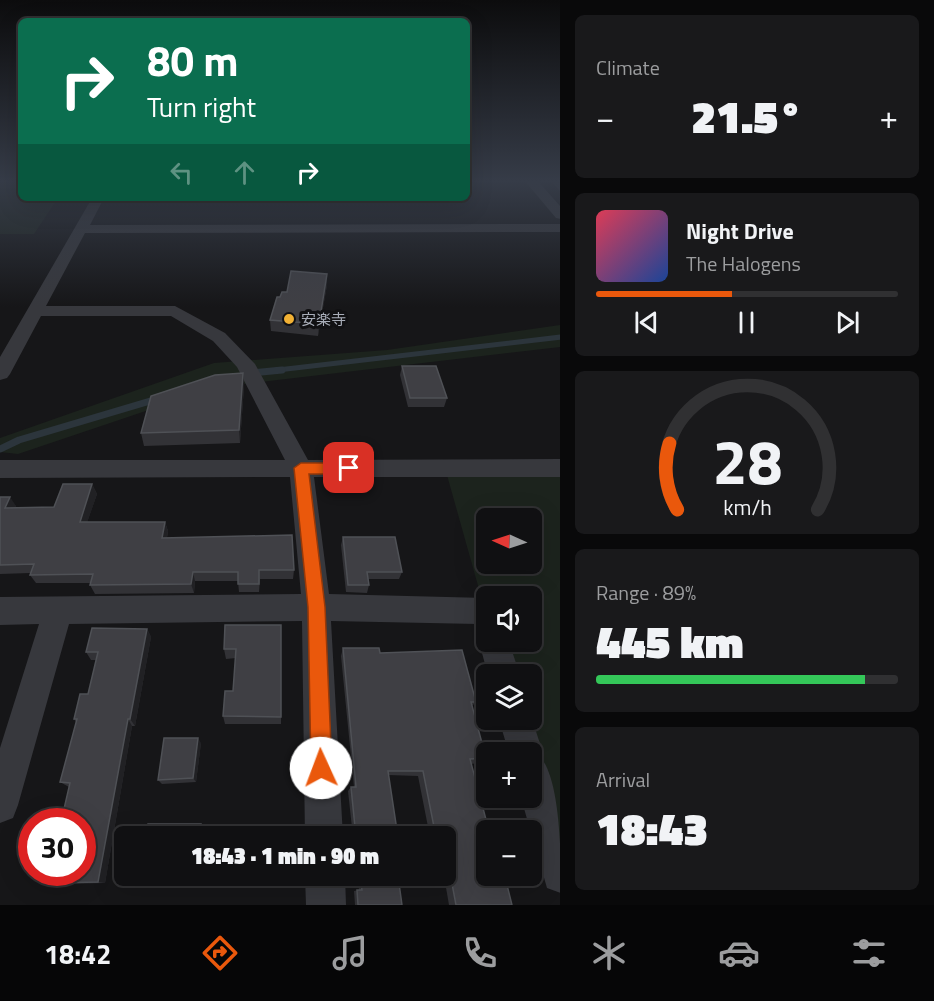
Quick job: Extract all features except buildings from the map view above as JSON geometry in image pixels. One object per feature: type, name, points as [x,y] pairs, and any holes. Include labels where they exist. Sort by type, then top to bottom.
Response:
[{"type":"street","points":[[0,374],[84,222]]},
{"type":"street","points":[[80,230],[560,228]]},
{"type":"street","points":[[34,311],[175,311],[219,337],[245,364],[301,468],[316,607],[324,826]]},
{"type":"street","points":[[0,469],[560,468]]},
{"type":"street","points":[[0,611],[316,607],[476,611]]},
{"type":"street","points":[[0,805],[58,610]]},
{"type":"street","points":[[542,808],[560,871]]},
{"type":"street","points":[[325,886],[326,905]]},
{"type":"shaded area","points":[[0,222],[42,222],[34,234],[0,234]]},
{"type":"shaded area","points":[[560,325],[560,347],[217,387],[18,454],[0,452],[0,438],[214,363],[387,350]]},
{"type":"shaded area","points":[[560,467],[560,874],[542,799],[542,742],[531,742],[531,730],[542,730],[542,664],[501,664],[497,652],[542,652],[542,586],[478,586],[445,468]]},
{"type":"waterway","points":[[269,371],[560,337]]},
{"type":"waterway","points":[[252,373],[282,370]]},
{"type":"waterway","points":[[0,449],[19,440],[157,399]]},
{"type":"place","name":"安楽寺","points":[[289,319]]},
{"type":"route","points":[[321,768],[316,607],[301,468],[349,468]]}]
